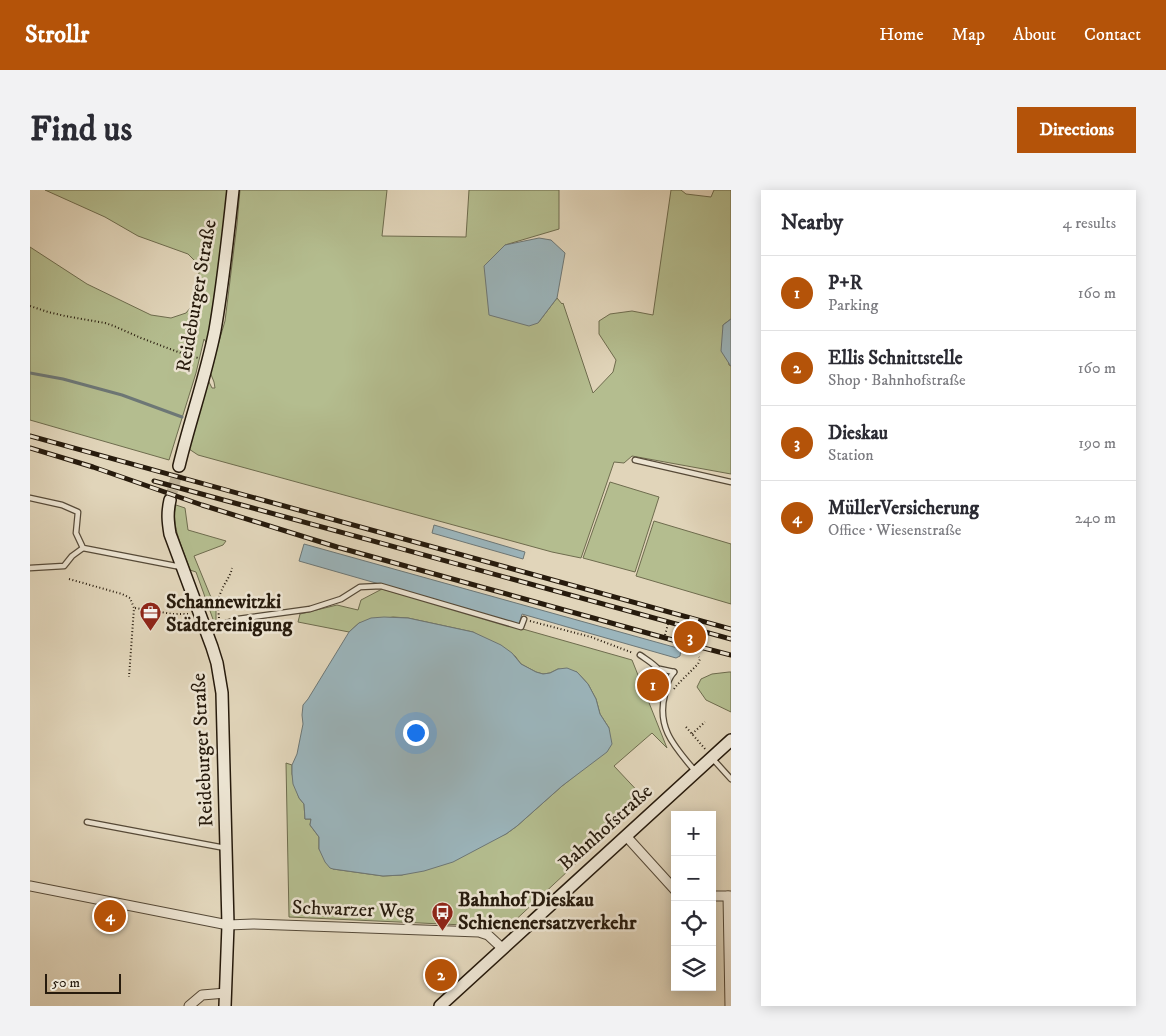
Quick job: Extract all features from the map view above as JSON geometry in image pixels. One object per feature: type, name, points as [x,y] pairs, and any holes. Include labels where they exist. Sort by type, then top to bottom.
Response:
[{"type":"main road","name":"Reideburger Straße","points":[[179,466],[215,330],[233,190]]},
{"type":"main road","name":"Reideburger Straße","points":[[170,500],[168,512],[170,534],[217,662],[222,693],[228,925],[225,1006]]},
{"type":"main road","name":"Bahnhofstraße","points":[[443,1005],[502,948],[695,771],[709,754],[731,740]]},
{"type":"street","points":[[626,836],[671,886]]},
{"type":"street","name":"Schwarzer Weg","points":[[30,886],[228,925],[253,924],[479,932],[488,935],[502,948]]},
{"type":"street","points":[[716,896],[730,896],[730,1006]]},
{"type":"street","points":[[188,1006],[202,995],[226,993]]},
{"type":"lane","points":[[635,460],[731,482]]},
{"type":"lane","points":[[30,498],[62,505],[78,512],[76,533],[83,548]]},
{"type":"lane","points":[[30,568],[64,566],[72,556],[83,548],[182,568]]},
{"type":"lane","points":[[206,630],[238,619],[310,610],[341,599],[360,587],[381,586],[521,627],[524,619]]},
{"type":"lane","points":[[640,655],[660,669],[674,672],[664,697]]},
{"type":"lane","points":[[660,669],[664,683],[662,712],[667,734],[695,771]]},
{"type":"lane","points":[[709,754],[731,780]]},
{"type":"lane","points":[[87,822],[226,848]]},
{"type":"path","points":[[30,306],[65,316],[105,323],[178,352],[207,361]]},
{"type":"path","points":[[219,625],[219,598],[232,568]]},
{"type":"path","points":[[68,580],[122,594],[130,598],[134,608],[128,677]]},
{"type":"path","points":[[134,608],[173,614],[199,613]]},
{"type":"path","points":[[524,619],[591,637],[640,655]]},
{"type":"path","points":[[665,635],[668,624]]},
{"type":"path","points":[[672,692],[698,664],[699,657]]},
{"type":"path","points":[[692,734],[705,722]]},
{"type":"path","points":[[686,727],[709,754]]},
{"type":"green space","points":[[45,190],[227,190],[223,238],[207,344],[204,339],[196,373],[169,460],[30,420],[30,247],[87,284],[151,315],[171,318],[186,313],[195,302],[199,272],[196,262],[188,254],[138,236],[105,217]]},
{"type":"green space","points":[[240,190],[387,190],[382,236],[466,237],[469,190],[559,190],[559,229],[505,245],[538,323],[557,298],[563,303],[593,393],[613,372],[616,360],[599,334],[599,321],[610,314],[632,311],[653,315],[671,190],[681,190],[686,194],[711,197],[714,190],[731,190],[731,319],[723,325],[729,365],[731,366],[731,474],[632,456],[624,463],[614,462],[581,558],[552,552],[198,455],[189,449],[208,380],[212,388],[215,388],[210,372],[225,321]]},
{"type":"green space","points":[[610,482],[659,497],[635,572],[583,558]]},
{"type":"green space","points":[[176,505],[185,508],[188,530],[226,541],[223,545],[194,556],[216,606],[216,621],[214,622],[196,572],[190,570],[178,538],[175,521]]},
{"type":"green space","points":[[654,521],[731,544],[731,604],[636,576]]},
{"type":"green space","points":[[382,589],[632,660],[667,748],[652,733],[614,766],[645,799],[508,927],[289,917],[286,763],[292,765],[292,774],[299,798],[304,804],[305,819],[311,819],[310,825],[319,837],[319,849],[333,869],[383,876],[402,875],[506,834],[582,770],[609,728],[600,714],[596,699],[588,684],[577,672],[558,669],[543,674],[536,672],[521,664],[515,656],[473,632],[408,618],[393,617],[359,623],[349,632],[298,622],[300,614],[337,605],[358,610],[361,600]]},
{"type":"green space","points":[[731,672],[731,712],[706,700],[697,687],[701,679],[712,674]]},
{"type":"water","points":[[539,238],[551,240],[565,253],[557,298],[538,323],[529,326],[489,315],[484,266],[505,245]]},
{"type":"water","points":[[731,319],[731,366],[721,351],[723,325]]},
{"type":"water","points":[[434,525],[525,552],[523,559],[432,533]]},
{"type":"water","points":[[304,544],[681,649],[680,656],[676,658],[522,614],[519,624],[299,561]]},
{"type":"water","points":[[371,618],[408,618],[473,632],[501,645],[512,653],[521,664],[543,674],[567,668],[577,672],[588,684],[596,699],[600,714],[609,728],[612,744],[607,752],[562,786],[517,826],[506,834],[453,862],[424,871],[383,876],[330,868],[319,849],[319,837],[310,825],[311,819],[305,819],[304,804],[293,784],[292,765],[297,754],[303,724],[303,705],[349,632],[359,623]]},
{"type":"waterway","points":[[30,373],[63,379],[122,395],[182,417]]},
{"type":"tunnel","points":[[170,500],[179,466]]},
{"type":"railway","points":[[30,436],[731,629]]},
{"type":"railway","points":[[30,448],[337,547],[731,655]]},
{"type":"railway","points":[[154,481],[731,639]]},
{"type":"place","name":"Schannewitzki Städtereinigung","points":[[150,632]]},
{"type":"place","name":"Dieskau","points":[[690,637]]},
{"type":"place","name":"P+R","points":[[653,685]]},
{"type":"place","name":"MüllerVersicherung","points":[[110,916]]},
{"type":"place","name":"Bahnhof Dieskau Schienenersatzverkehr","points":[[442,931]]},
{"type":"place","name":"Ellis Schnittstelle","points":[[441,975]]}]
